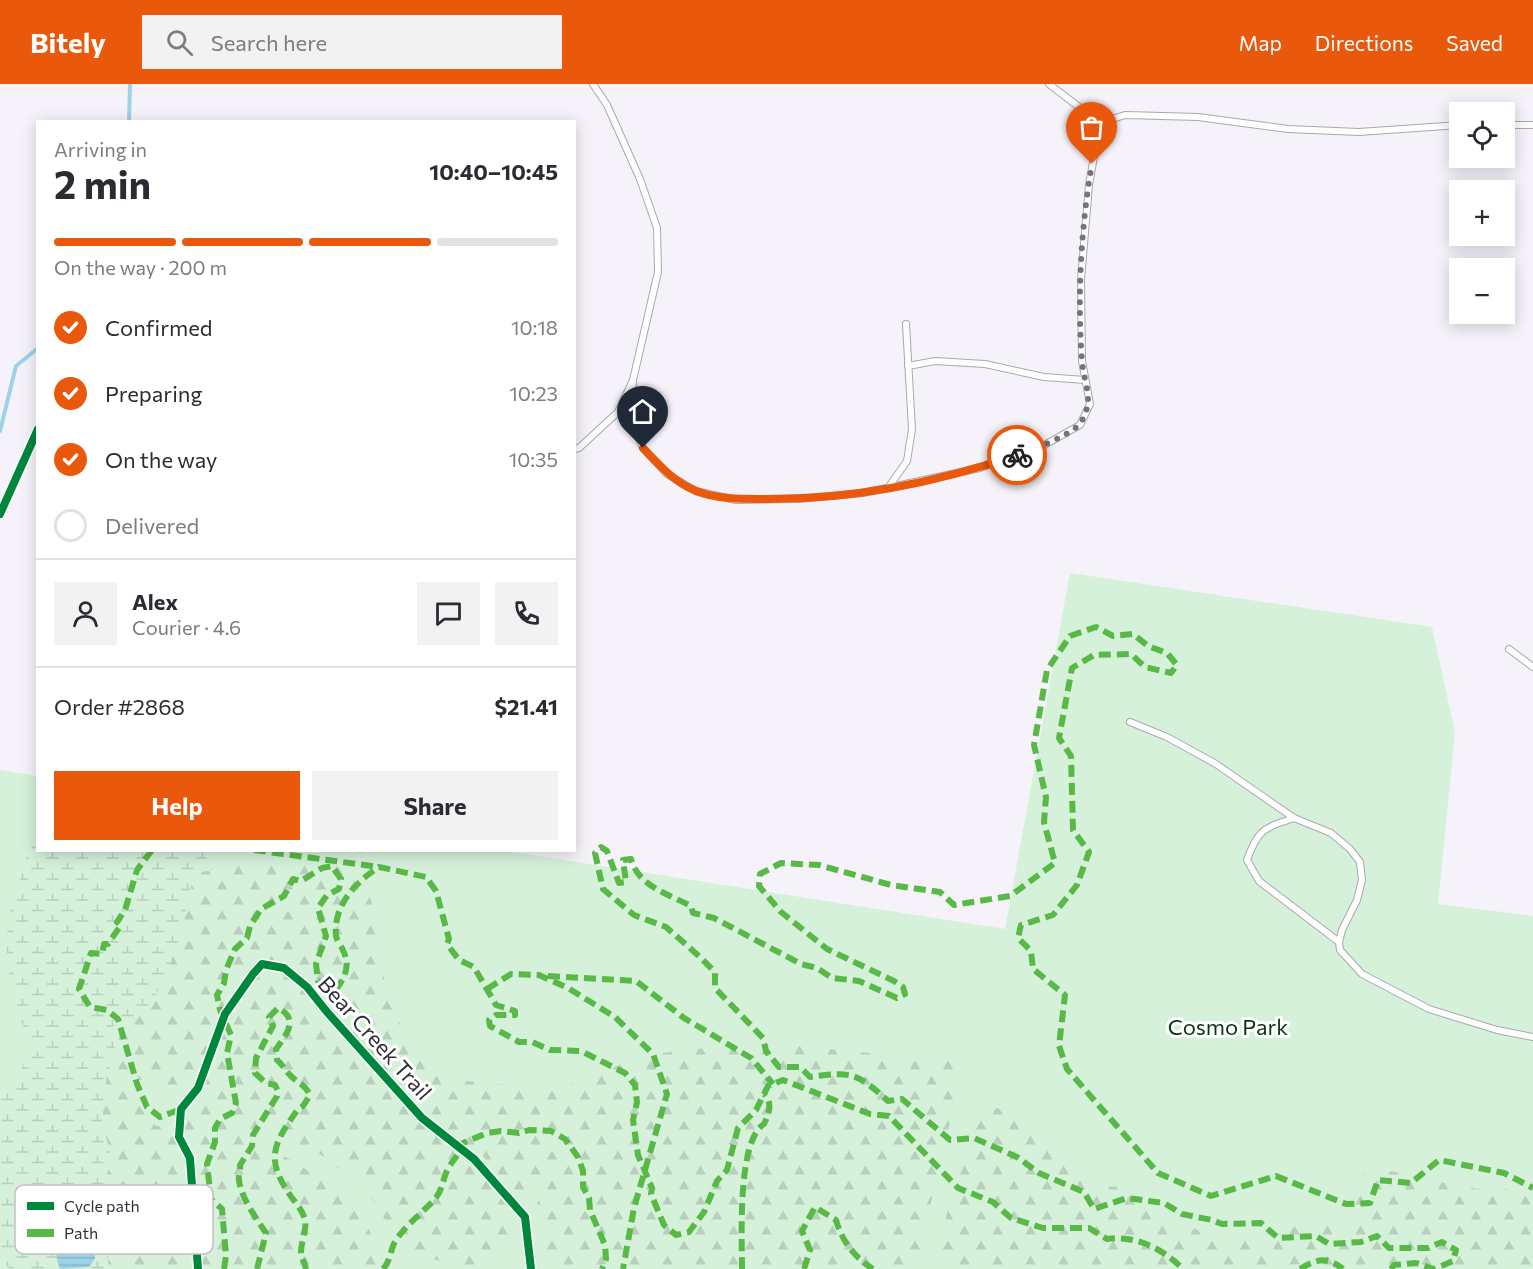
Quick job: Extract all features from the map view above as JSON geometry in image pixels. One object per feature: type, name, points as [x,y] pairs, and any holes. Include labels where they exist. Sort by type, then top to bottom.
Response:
[{"type":"lane","points":[[593,84],[607,105],[640,179],[657,228],[658,272],[633,380],[631,420],[643,448],[667,474],[696,491],[736,500],[799,499],[863,493],[980,468],[1039,448],[1080,425],[1090,404],[1082,361],[1081,280],[1089,185],[1100,123]]},
{"type":"lane","points":[[1049,84],[1100,123]]},
{"type":"lane","points":[[1100,123],[1125,115],[1198,117],[1288,129],[1359,132],[1449,126]]},
{"type":"lane","points":[[1515,125],[1533,125]]},
{"type":"lane","points":[[888,488],[907,460],[912,429],[906,324]]},
{"type":"lane","points":[[908,366],[935,361],[985,364],[1044,377],[1085,380]]},
{"type":"lane","points":[[576,449],[618,412],[633,380]]},
{"type":"lane","points":[[1509,649],[1533,667]]},
{"type":"lane","points":[[1130,722],[1167,737],[1216,764],[1294,819],[1310,823],[1331,833],[1350,849],[1360,862],[1362,880],[1357,900],[1342,930],[1339,942],[1340,950],[1362,974],[1412,1000],[1463,1021],[1533,1037]]},
{"type":"lane","points":[[1294,819],[1268,827],[1254,840],[1247,860],[1259,881],[1339,942]]},
{"type":"green space","name":"Cosmo Park","points":[[1070,573],[1432,627],[1455,733],[1438,904],[1533,916],[1533,1269],[0,1269],[0,770],[36,776],[36,852],[513,852],[1005,929]]},
{"type":"green space","points":[[36,826],[36,852],[204,852],[213,870],[193,873],[182,928],[162,985],[140,1013],[111,1027],[116,1055],[107,1073],[102,1122],[111,1156],[105,1185],[15,1185],[15,1254],[108,1254],[108,1269],[10,1269],[0,1259],[0,1097],[21,1071],[30,1041],[22,1023],[7,963],[7,935],[11,910],[19,895],[18,885]]},
{"type":"green space","points":[[254,864],[334,865],[362,875],[379,923],[386,997],[412,1046],[446,1079],[558,1090],[653,1054],[758,1042],[961,1062],[952,1114],[915,1269],[542,1269],[546,1254],[541,1240],[536,1209],[539,1198],[536,1195],[518,1196],[482,1155],[466,1153],[474,1167],[501,1198],[516,1235],[491,1259],[465,1268],[408,1252],[395,1236],[369,1194],[325,1157],[270,1132],[236,1127],[349,1198],[368,1227],[385,1269],[108,1269],[108,1254],[213,1254],[213,1185],[105,1185],[111,1156],[102,1122],[107,1073],[116,1055],[110,1027],[138,1015],[181,936],[194,873]],"holes":[[[121,1080],[147,1080],[175,1093],[200,1116],[156,1126]]]},
{"type":"green space","points":[[985,1102],[1005,1112],[1077,1169],[1106,1186],[1132,1191],[1160,1213],[1200,1231],[1248,1239],[1328,1218],[1342,1222],[1353,1219],[1357,1209],[1351,1196],[1354,1180],[1373,1169],[1477,1189],[1496,1187],[1533,1195],[1533,1269],[937,1269],[949,1200],[972,1147],[970,1119],[972,1109],[979,1103]]},
{"type":"water","points":[[95,1254],[95,1259],[89,1267],[60,1269],[57,1255]]},
{"type":"waterway","points":[[129,120],[130,84]]},
{"type":"waterway","points":[[0,431],[16,366],[36,350]]},
{"type":"marked path","points":[[1391,1269],[1394,1265],[1416,1263],[1434,1269],[1453,1261],[1456,1250],[1442,1242],[1428,1248],[1389,1248],[1377,1236],[1361,1242],[1329,1244],[1316,1236],[1278,1238],[1261,1223],[1222,1224],[1182,1214],[1164,1203],[1127,1198],[1094,1209],[1084,1192],[1039,1173],[1017,1157],[974,1138],[950,1140],[902,1099],[888,1101],[869,1085],[853,1076],[836,1074],[810,1077],[800,1067],[779,1067],[766,1051],[763,1038],[715,988],[715,972],[666,927],[634,915],[603,889],[595,853],[601,847],[607,851],[619,883],[626,882],[623,860],[631,859],[640,876],[647,883],[691,906],[693,913],[714,918],[801,964],[817,968],[832,978],[859,981],[897,998],[905,994],[903,987],[827,949],[781,912],[759,886],[760,874],[781,863],[819,865],[891,885],[940,892],[954,905],[1010,896],[1055,863],[1044,822],[1046,797],[1034,745],[1047,670],[1070,636],[1096,627],[1113,636],[1133,634],[1148,646],[1167,653],[1177,665],[1171,673],[1145,667],[1131,654],[1094,655],[1072,668],[1059,738],[1071,756],[1073,830],[1089,852],[1077,885],[1053,915],[1021,925],[1018,938],[1031,951],[1033,969],[1065,995],[1059,1046],[1067,1069],[1158,1173],[1211,1196],[1276,1176],[1346,1204],[1370,1203],[1378,1180],[1411,1183],[1439,1160],[1504,1173],[1533,1188]]},
{"type":"marked path","points":[[150,852],[137,870],[125,910],[117,922],[121,925],[108,944],[104,944],[102,954],[91,953],[79,989],[90,1007],[107,1010],[118,1019],[137,1084],[147,1107],[160,1117],[181,1109]]},
{"type":"marked path","points":[[269,852],[379,867]]},
{"type":"marked path","points":[[209,1185],[207,1164],[215,1142],[215,1128],[220,1119],[232,1113],[236,1103],[227,1053],[231,1035],[220,1010],[217,995],[224,983],[226,970],[235,949],[247,938],[250,926],[261,909],[284,896],[293,879],[301,881],[322,868],[332,866],[341,879],[339,889],[327,895],[318,908],[326,936],[316,964],[318,981],[338,987],[346,968],[346,959],[336,936],[338,914],[354,887],[379,867],[426,877],[436,891],[449,939],[447,944],[459,960],[474,967],[496,1005],[515,1011],[515,1015],[496,1015],[489,1020],[490,1026],[519,1042],[532,1042],[550,1050],[581,1051],[625,1073],[635,1085],[637,1102],[633,1120],[638,1155],[664,1225],[676,1235],[689,1232],[704,1212],[717,1181],[727,1170],[738,1128],[756,1110],[768,1086],[783,1080],[870,1114],[889,1116],[958,1188],[993,1202],[1011,1218],[1043,1228],[1089,1228],[1107,1239],[1139,1241],[1167,1255],[1183,1269]]},
{"type":"marked path","points":[[487,989],[511,974],[539,975],[568,988],[615,1017],[653,1054],[667,1094],[634,1208],[623,1269]]},
{"type":"marked path","points":[[548,976],[636,981],[684,1018],[751,1058],[773,1084]]},
{"type":"marked path","points":[[257,1269],[266,1233],[246,1201],[240,1187],[239,1176],[240,1165],[252,1146],[253,1135],[277,1096],[278,1091],[275,1085],[266,1083],[255,1073],[256,1058],[273,1026],[269,1017],[278,1008],[285,1012],[290,1022],[287,1033],[276,1049],[277,1060],[310,1095],[284,1130],[276,1149],[275,1158],[281,1179],[304,1216],[305,1227],[301,1252],[306,1269]]},
{"type":"marked path","points":[[742,1269],[745,1169],[755,1134],[764,1124],[769,1112],[769,1104],[764,1094]]},
{"type":"marked path","points":[[383,1269],[396,1240],[437,1196],[447,1171],[463,1143],[487,1133],[501,1131],[519,1133],[529,1130],[551,1131],[565,1139],[578,1157],[590,1210],[605,1245],[606,1259],[602,1269]]},
{"type":"marked path","points":[[213,1201],[222,1209],[226,1256],[224,1269]]},
{"type":"marked path","points":[[804,1269],[810,1250],[802,1231],[815,1207],[836,1220],[850,1248],[873,1269]]},
{"type":"marked path","points":[[1300,1269],[1321,1260],[1332,1262],[1343,1269]]},
{"type":"cycle path","points":[[0,514],[36,433]]},
{"type":"cycle path","name":"Bear Creek Trail","points":[[192,1185],[190,1158],[179,1137],[181,1109],[198,1088],[225,1014],[253,974],[262,964],[284,968],[307,987],[422,1118],[474,1159],[525,1217],[531,1269]]},
{"type":"cycle path","name":"Bear Creek Trail","points":[[197,1254],[198,1269]]},
{"type":"way so far","points":[[1017,455],[1039,448],[1080,425],[1090,404],[1082,361],[1081,280],[1092,164]]},
{"type":"route","points":[[643,448],[667,474],[696,491],[736,500],[799,499],[863,493],[980,468],[1017,455]]}]
